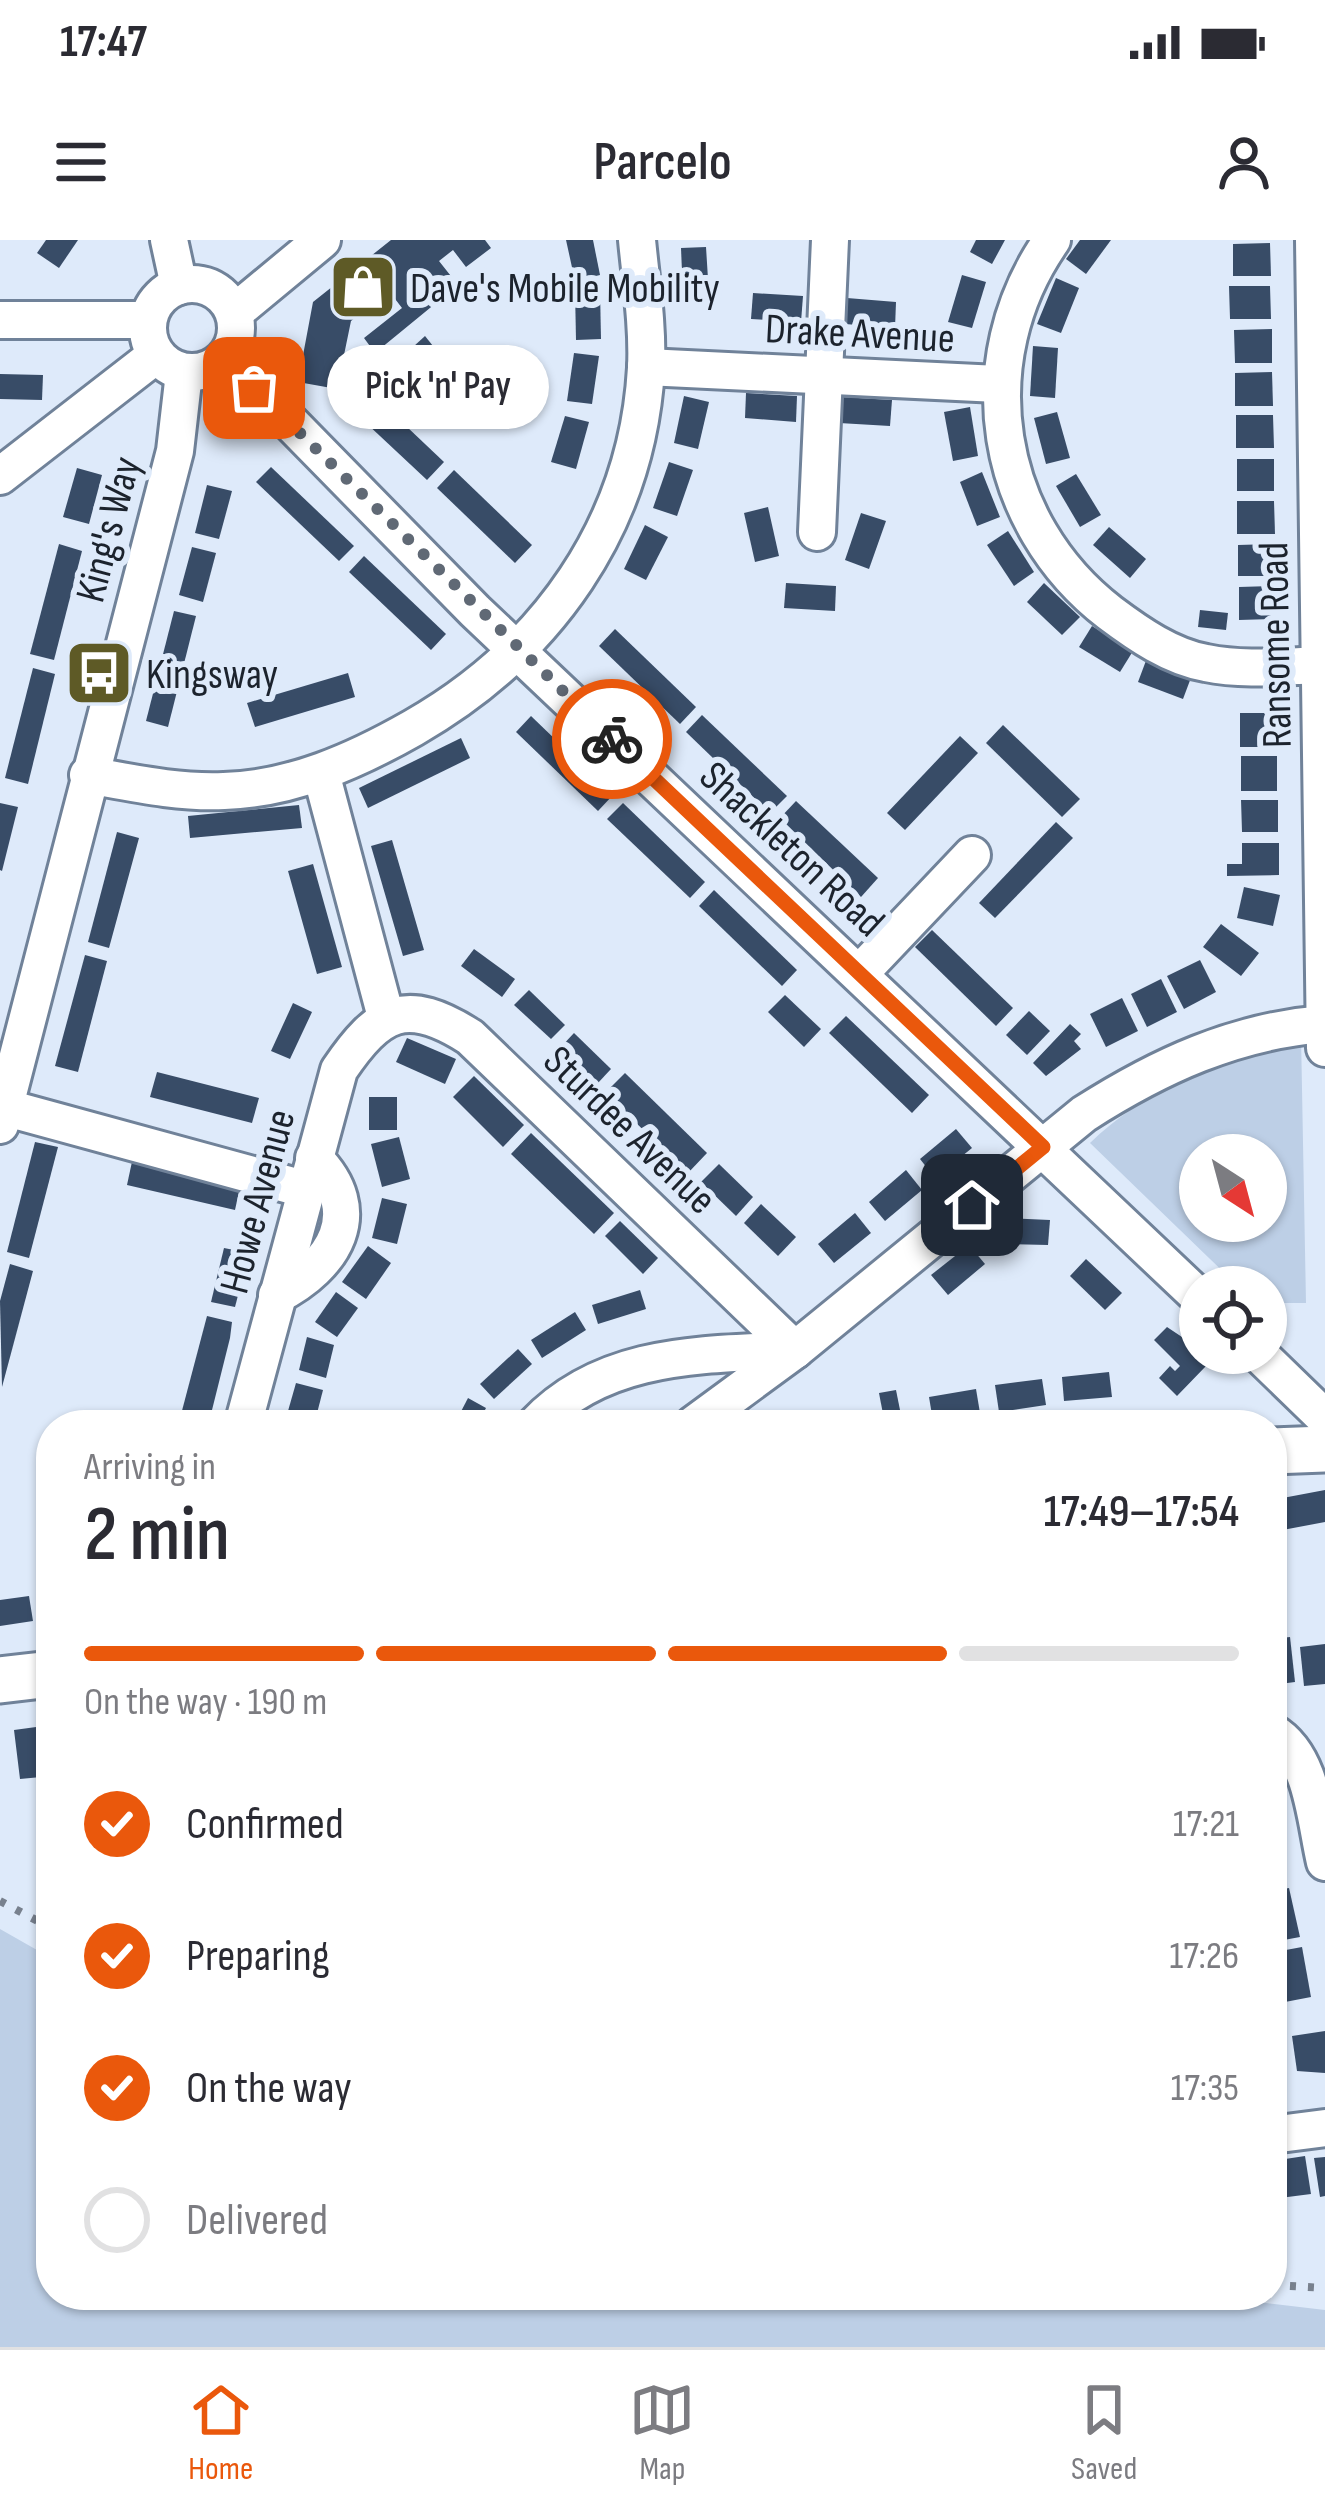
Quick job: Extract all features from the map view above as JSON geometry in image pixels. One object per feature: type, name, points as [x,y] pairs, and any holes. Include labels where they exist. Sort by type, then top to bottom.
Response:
[{"type":"main road","points":[[1287,1450],[1325,1449]]},
{"type":"main road","points":[[0,1680],[36,1676]]},
{"type":"street","points":[[169,240],[178,286]]},
{"type":"street","points":[[235,312],[322,240]]},
{"type":"street","points":[[88,775],[177,790],[228,791],[321,773],[447,708],[481,687],[519,652],[567,596],[598,539],[630,454],[646,367],[637,240]]},
{"type":"street","points":[[817,532],[830,240]]},
{"type":"street","points":[[1052,240],[1012,316],[998,384],[1000,420],[1028,518],[1078,588],[1131,629],[1205,663],[1322,665]]},
{"type":"street","name":"Ransome Road","points":[[1314,240],[1325,1048]]},
{"type":"street","points":[[0,320],[163,349],[204,371],[226,357],[235,340],[235,312],[205,285],[178,286],[154,305],[163,349]]},
{"type":"street","points":[[0,476],[163,349]]},
{"type":"street","name":"King's Way","points":[[2,1113],[175,451],[163,349]]},
{"type":"street","name":"Shackleton Road","points":[[226,357],[519,652],[1179,1278]]},
{"type":"street","name":"Drake Avenue","points":[[646,367],[998,384]]},
{"type":"street","points":[[321,773],[386,1017]]},
{"type":"street","points":[[860,973],[972,855]]},
{"type":"street","name":"Sturdee Avenue","points":[[386,1017],[413,1012],[439,1018],[470,1037],[795,1350]]},
{"type":"street","name":"Howe Avenue","points":[[247,1410],[277,1294],[309,1278],[331,1255],[338,1192],[309,1173],[339,1070],[364,1033],[386,1017]]},
{"type":"street","points":[[713,1410],[795,1350],[1084,1114],[1168,1065],[1218,1045],[1324,1024]]},
{"type":"street","points":[[2,1113],[309,1173]]},
{"type":"street","points":[[555,1410],[586,1386],[667,1357],[795,1350]]},
{"type":"street","points":[[1280,1374],[1325,1418]]},
{"type":"street","points":[[1287,1743],[1303,1771],[1325,1862]]},
{"type":"street","points":[[1287,2132],[1325,2128]]},
{"type":"shaded area","points":[[1301,1035],[1306,1303],[1287,1303],[1287,1266],[1217,1266],[1192,1242],[1287,1242],[1287,1134],[1179,1134],[1179,1229],[1090,1143],[1137,1105],[1216,1066]]},
{"type":"shaded area","points":[[0,1929],[36,1949],[36,2310],[1287,2310],[1287,2306],[1325,2310],[1325,2347],[0,2347]]},
{"type":"building","points":[[46,240],[78,240],[59,268],[37,253]]},
{"type":"building","points":[[391,240],[485,240],[491,248],[466,267],[453,250],[439,261],[458,285],[375,353],[364,338],[402,308],[389,291],[351,321],[337,389],[298,382],[313,302]]},
{"type":"building","points":[[566,240],[593,240],[600,275],[575,281]]},
{"type":"building","points":[[976,240],[1005,240],[992,264],[970,252]]},
{"type":"building","points":[[1080,240],[1111,240],[1086,274],[1066,259]]},
{"type":"building","points":[[1270,243],[1271,276],[1233,276],[1233,244]]},
{"type":"building","points":[[706,247],[709,295],[683,296],[681,248]]},
{"type":"building","points":[[962,275],[986,282],[972,328],[948,322]]},
{"type":"building","points":[[1056,278],[1079,288],[1061,333],[1037,324]]},
{"type":"building","points":[[1229,286],[1270,286],[1271,319],[1230,319]]},
{"type":"building","points":[[575,290],[600,290],[601,339],[576,340]]},
{"type":"building","points":[[753,293],[803,296],[801,322],[751,319]]},
{"type":"building","points":[[847,298],[896,302],[895,328],[845,324]]},
{"type":"building","points":[[1272,329],[1272,363],[1235,363],[1234,330]]},
{"type":"building","points":[[425,336],[437,351],[425,361],[413,347]]},
{"type":"building","points":[[1033,346],[1058,348],[1055,398],[1030,396]]},
{"type":"building","points":[[574,353],[599,356],[592,404],[567,401]]},
{"type":"building","points":[[1272,372],[1273,406],[1235,406],[1235,373]]},
{"type":"building","points":[[0,374],[43,375],[42,400],[0,399]]},
{"type":"building","points":[[367,389],[444,462],[427,480],[349,407]]},
{"type":"building","points":[[746,393],[797,396],[796,422],[745,418]]},
{"type":"building","points":[[684,396],[709,402],[698,449],[674,443]]},
{"type":"building","points":[[841,397],[892,400],[890,426],[839,423]]},
{"type":"building","points":[[970,407],[978,456],[953,461],[944,412]]},
{"type":"building","points":[[1057,412],[1070,458],[1046,464],[1034,418]]},
{"type":"building","points":[[1236,415],[1273,415],[1274,448],[1236,448]]},
{"type":"building","points":[[565,416],[589,422],[576,469],[551,462]]},
{"type":"building","points":[[1237,459],[1274,459],[1274,491],[1237,491]]},
{"type":"building","points":[[669,462],[693,470],[677,516],[653,508]]},
{"type":"building","points":[[271,467],[354,546],[339,561],[256,482]]},
{"type":"building","points":[[77,468],[102,475],[89,524],[63,517]]},
{"type":"building","points":[[454,470],[532,545],[515,563],[437,488]]},
{"type":"building","points":[[982,472],[1000,517],[977,526],[960,482]]},
{"type":"building","points":[[1076,474],[1101,515],[1080,527],[1056,486]]},
{"type":"building","points":[[207,485],[232,491],[219,539],[195,533]]},
{"type":"building","points":[[1237,501],[1274,501],[1275,534],[1237,534]]},
{"type":"building","points":[[768,507],[779,556],[755,562],[744,513]]},
{"type":"building","points":[[861,513],[886,521],[869,569],[845,560]]},
{"type":"building","points":[[645,525],[668,537],[646,580],[624,569]]},
{"type":"building","points":[[1109,527],[1146,559],[1130,578],[1093,545]]},
{"type":"building","points":[[1008,531],[1034,572],[1014,586],[987,545]]},
{"type":"building","points":[[59,544],[82,551],[54,660],[30,654]]},
{"type":"building","points":[[1275,544],[1275,576],[1238,576],[1238,545]]},
{"type":"building","points":[[192,547],[216,553],[203,602],[179,595]]},
{"type":"building","points":[[364,556],[446,634],[431,650],[349,572]]},
{"type":"building","points":[[786,583],[836,586],[835,611],[784,608]]},
{"type":"building","points":[[1044,583],[1080,617],[1062,635],[1027,602]]},
{"type":"building","points":[[1276,586],[1276,619],[1239,620],[1239,587]]},
{"type":"building","points":[[1200,610],[1228,613],[1226,630],[1198,627]]},
{"type":"building","points":[[174,611],[196,616],[168,727],[146,721]]},
{"type":"building","points":[[1092,626],[1133,651],[1120,672],[1079,647]]},
{"type":"building","points":[[615,629],[696,707],[680,724],[599,646]]},
{"type":"building","points":[[1147,658],[1192,675],[1183,699],[1138,682]]},
{"type":"building","points":[[33,668],[55,674],[28,784],[5,778]]},
{"type":"building","points":[[348,673],[355,697],[255,727],[247,703]]},
{"type":"building","points":[[1240,713],[1277,713],[1277,747],[1240,747]]},
{"type":"building","points":[[702,715],[787,796],[770,813],[686,732]]},
{"type":"building","points":[[531,716],[613,795],[598,811],[516,732]]},
{"type":"building","points":[[1003,725],[1080,799],[1062,817],[986,743]]},
{"type":"building","points":[[960,736],[978,753],[905,830],[887,813]]},
{"type":"building","points":[[461,738],[470,758],[368,808],[359,788]]},
{"type":"building","points":[[1241,756],[1277,756],[1277,791],[1241,791]]},
{"type":"building","points":[[1241,800],[1278,800],[1278,832],[1242,832]]},
{"type":"building","points":[[796,801],[878,878],[861,897],[780,818]]},
{"type":"building","points":[[0,803],[18,807],[2,871],[0,870]]},
{"type":"building","points":[[623,803],[705,882],[690,898],[607,819]]},
{"type":"building","points":[[299,805],[302,828],[190,838],[188,816]]},
{"type":"building","points":[[1056,822],[1073,838],[995,918],[979,903]]},
{"type":"building","points":[[117,832],[139,838],[109,948],[88,942]]},
{"type":"building","points":[[392,840],[424,950],[403,956],[371,846]]},
{"type":"building","points":[[1242,843],[1279,843],[1279,875],[1227,876],[1227,864],[1242,864]]},
{"type":"building","points":[[313,864],[342,967],[317,974],[288,871]]},
{"type":"building","points":[[1244,887],[1280,895],[1273,926],[1237,918]]},
{"type":"building","points":[[714,890],[797,970],[782,986],[699,906]]},
{"type":"building","points":[[1221,924],[1259,953],[1241,976],[1203,947]]},
{"type":"building","points":[[932,930],[1013,1008],[996,1026],[915,947]]},
{"type":"building","points":[[474,949],[515,979],[502,997],[461,966]]},
{"type":"building","points":[[85,955],[107,961],[78,1072],[55,1066]]},
{"type":"building","points":[[1200,960],[1216,992],[1184,1009],[1167,976]]},
{"type":"building","points":[[1161,979],[1177,1012],[1147,1027],[1131,994]]},
{"type":"building","points":[[529,990],[565,1025],[551,1039],[514,1005]]},
{"type":"building","points":[[785,995],[821,1029],[804,1047],[768,1012]]},
{"type":"building","points":[[1122,998],[1138,1031],[1106,1047],[1090,1014]]},
{"type":"building","points":[[293,1003],[312,1012],[290,1059],[271,1051]]},
{"type":"building","points":[[1029,1011],[1050,1031],[1027,1055],[1006,1035]]},
{"type":"building","points":[[846,1016],[929,1095],[912,1113],[829,1033]]},
{"type":"building","points":[[1070,1024],[1081,1034],[1074,1041],[1081,1049],[1046,1076],[1033,1063]]},
{"type":"building","points":[[574,1033],[611,1069],[597,1084],[560,1048]]},
{"type":"building","points":[[407,1038],[456,1059],[445,1084],[396,1062]]},
{"type":"building","points":[[157,1072],[259,1098],[252,1123],[150,1097]]},
{"type":"building","points":[[625,1073],[707,1153],[688,1173],[605,1093]]},
{"type":"building","points":[[474,1076],[524,1125],[503,1147],[453,1097]]},
{"type":"building","points":[[369,1097],[397,1097],[397,1130],[369,1130]]},
{"type":"building","points":[[956,1129],[972,1148],[935,1178],[920,1159]]},
{"type":"building","points":[[531,1133],[614,1213],[594,1234],[511,1154]]},
{"type":"building","points":[[399,1137],[410,1179],[382,1187],[371,1144]]},
{"type":"building","points":[[35,1142],[58,1147],[29,1258],[7,1252]]},
{"type":"building","points":[[133,1157],[241,1182],[235,1210],[127,1185]]},
{"type":"building","points":[[719,1164],[753,1197],[736,1216],[701,1182]]},
{"type":"building","points":[[906,1170],[922,1190],[885,1221],[869,1202]]},
{"type":"building","points":[[382,1198],[407,1204],[397,1244],[372,1238]]},
{"type":"building","points":[[761,1204],[796,1237],[778,1256],[744,1223]]},
{"type":"building","points":[[855,1213],[871,1233],[834,1263],[818,1244]]},
{"type":"building","points":[[1002,1218],[1050,1220],[1048,1245],[1001,1244]]},
{"type":"building","points":[[620,1221],[658,1258],[643,1274],[605,1236]]},
{"type":"building","points":[[969,1245],[985,1264],[948,1295],[931,1275]]},
{"type":"building","points":[[368,1246],[391,1263],[366,1299],[342,1282]]},
{"type":"building","points":[[224,1248],[249,1253],[235,1307],[211,1302]]},
{"type":"building","points":[[1086,1259],[1122,1293],[1105,1310],[1070,1276]]},
{"type":"building","points":[[10,1264],[33,1271],[2,1387],[0,1301]]},
{"type":"building","points":[[640,1290],[646,1309],[598,1324],[592,1305]]},
{"type":"building","points":[[336,1292],[358,1308],[337,1337],[315,1322]]},
{"type":"building","points":[[575,1312],[586,1330],[542,1358],[531,1340]]},
{"type":"building","points":[[207,1316],[232,1322],[212,1410],[182,1410]]},
{"type":"building","points":[[1167,1327],[1179,1335],[1179,1365],[1154,1340]]},
{"type":"building","points":[[307,1337],[334,1345],[326,1378],[299,1370]]},
{"type":"building","points":[[518,1349],[532,1364],[494,1399],[480,1384]]},
{"type":"building","points":[[1170,1366],[1175,1371],[1179,1367],[1179,1374],[1198,1374],[1177,1396],[1159,1378]]},
{"type":"building","points":[[1109,1372],[1112,1397],[1064,1401],[1062,1377]]},
{"type":"building","points":[[1042,1379],[1046,1405],[999,1410],[995,1385]]},
{"type":"building","points":[[296,1383],[323,1390],[318,1410],[288,1410]]},
{"type":"building","points":[[976,1389],[980,1410],[931,1410],[929,1397]]},
{"type":"building","points":[[896,1390],[900,1410],[882,1410],[879,1393]]},
{"type":"building","points":[[468,1398],[486,1408],[485,1410],[462,1410]]},
{"type":"building","points":[[1325,1490],[1325,1522],[1287,1529],[1287,1497]]},
{"type":"building","points":[[29,1596],[33,1621],[0,1626],[0,1600]]},
{"type":"building","points":[[1287,1637],[1295,1682],[1287,1683]]},
{"type":"building","points":[[1325,1644],[1325,1684],[1304,1686],[1300,1647]]},
{"type":"building","points":[[36,1727],[36,1777],[20,1779],[14,1730]]},
{"type":"building","points":[[1287,1888],[1300,1937],[1287,1939]]},
{"type":"building","points":[[1302,1947],[1311,1997],[1287,2002],[1287,1950]]},
{"type":"building","points":[[1325,2031],[1325,2073],[1297,2071],[1292,2036]]},
{"type":"building","points":[[1305,2156],[1311,2194],[1287,2197],[1287,2159]]},
{"type":"building","points":[[1325,2157],[1325,2196],[1320,2197],[1314,2158]]},
{"type":"railway","points":[[0,1901],[36,1920]]},
{"type":"railway","points":[[1287,2286],[1325,2288]]},
{"type":"way so far","points":[[254,388],[475,610],[612,739]]},
{"type":"place","name":"Dave's Mobile Mobility","points":[[363,287]]},
{"type":"place","name":"Pick 'n' Pay","points":[[254,388]]},
{"type":"place","name":"Kingsway","points":[[99,673]]},
{"type":"route","points":[[612,739],[1043,1147],[972,1205]]}]
